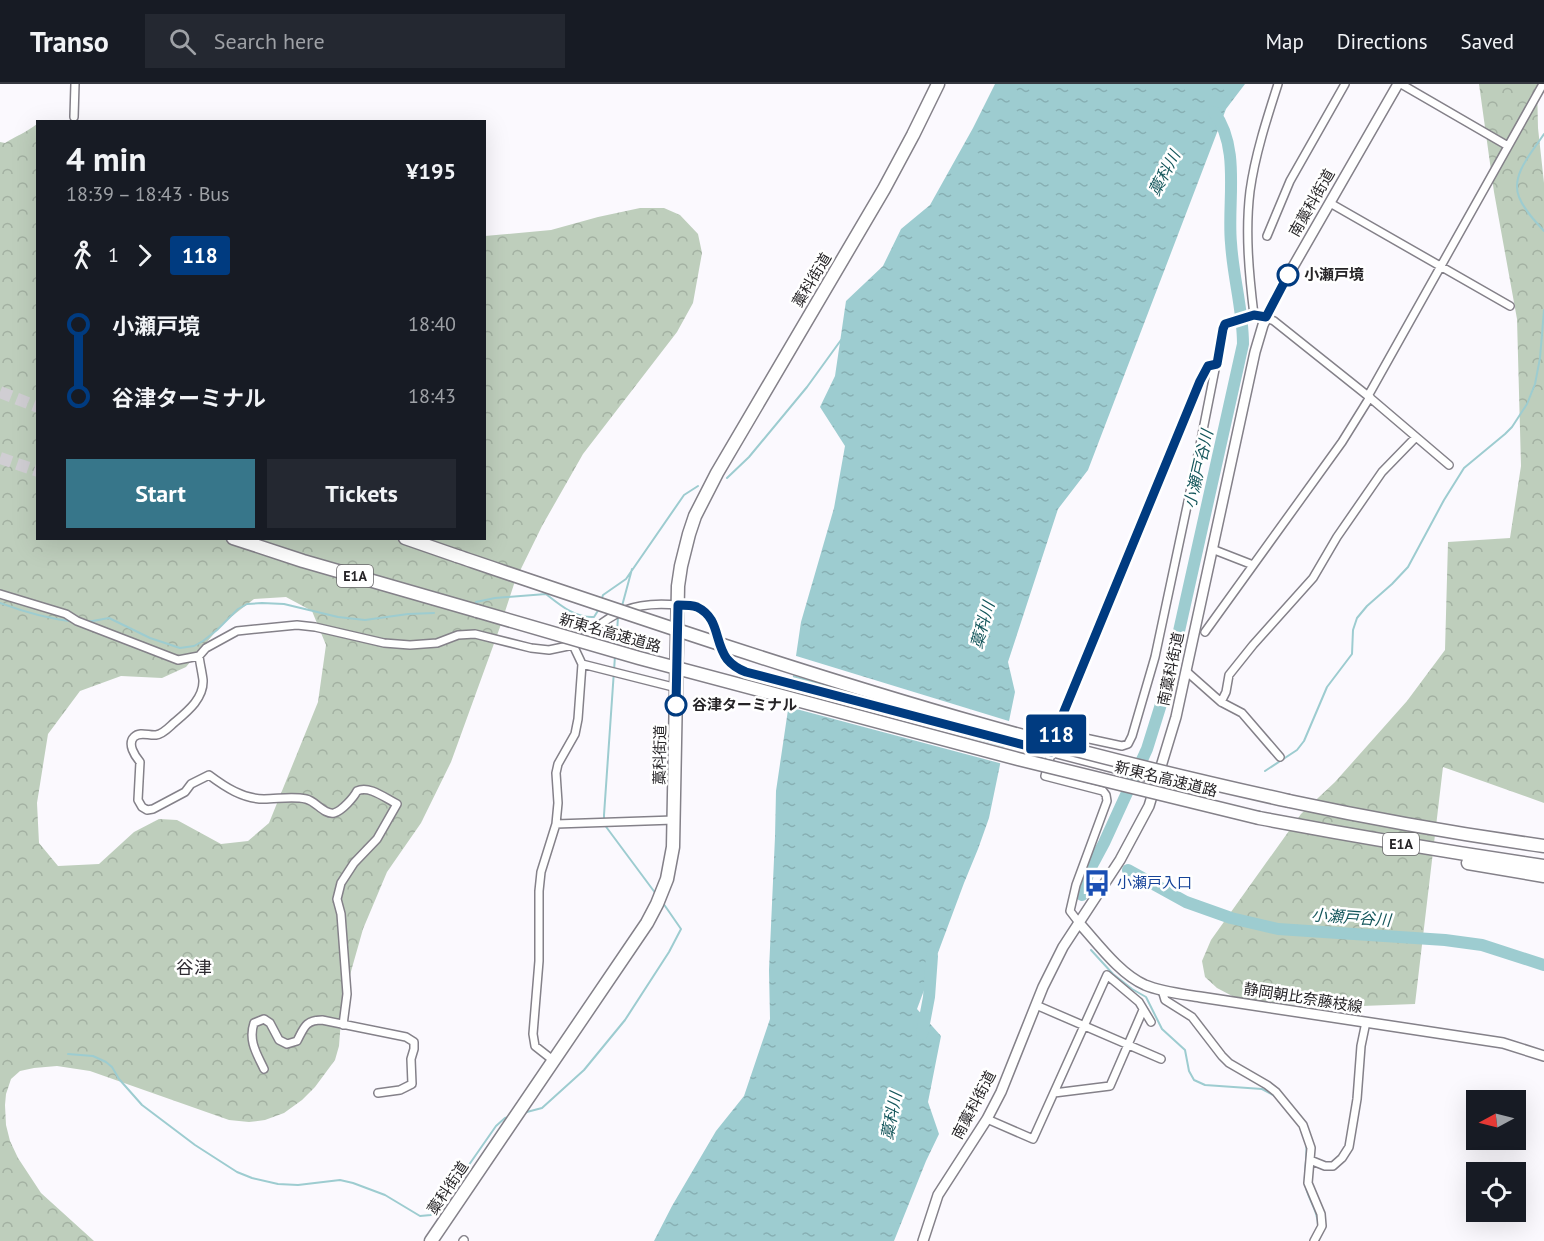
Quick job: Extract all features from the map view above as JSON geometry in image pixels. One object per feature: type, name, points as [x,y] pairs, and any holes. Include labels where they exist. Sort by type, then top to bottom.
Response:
[{"type":"highway","name":"藁科街道","points":[[432,1241],[647,923],[657,904],[667,879],[673,848],[678,586],[684,549],[695,516],[717,473],[884,189],[938,84]]},
{"type":"highway","name":"新東名高速道路","points":[[239,540],[314,564],[650,661],[1018,759],[1259,818],[1472,856],[1544,866]]},
{"type":"highway","name":"新東名高速道路","points":[[411,540],[776,662],[950,715],[1125,763],[1340,812],[1544,846]]},
{"type":"highway","points":[[1331,832],[1461,862],[1544,876]]},
{"type":"main road","name":"南藁科街道","points":[[922,1241],[938,1195],[987,1119],[1001,1092],[1043,987],[1064,947],[1120,860],[1149,806],[1176,717],[1256,352],[1266,317],[1399,84]]},
{"type":"main road","points":[[678,605],[696,607],[709,616],[717,630],[726,657],[736,668],[746,672],[1157,779]]},
{"type":"main road","name":"静岡朝比奈藤枝線","points":[[1080,924],[1125,973],[1144,984],[1162,990],[1503,1043],[1543,1054]]},
{"type":"street","points":[[74,117],[75,84]]},
{"type":"street","points":[[1254,315],[1248,240],[1250,192],[1260,146],[1278,84]]},
{"type":"street","points":[[1267,236],[1290,181],[1345,84]]},
{"type":"street","points":[[1399,84],[1508,146]]},
{"type":"street","points":[[1205,632],[1342,442],[1543,84]]},
{"type":"street","points":[[1330,202],[1510,306]]},
{"type":"street","points":[[1057,732],[1122,746],[1128,744],[1132,736],[1155,657],[1225,324],[1254,315],[1274,321],[1369,396],[1449,465]]},
{"type":"street","points":[[1080,924],[1070,911],[1076,885],[1107,801],[1106,795],[1103,790],[1045,776],[1063,715],[1200,381],[1208,366],[1217,364]]},
{"type":"street","points":[[1221,702],[1226,692],[1229,675],[1313,578],[1337,537],[1382,472],[1416,437]]},
{"type":"street","points":[[1212,549],[1253,565]]},
{"type":"street","points":[[0,594],[66,614],[78,621],[178,660],[199,656],[206,648],[237,631],[297,625],[384,643],[410,645],[437,643],[458,635],[476,633],[531,648],[549,650],[573,645],[610,617],[626,609],[660,603],[678,605]]},
{"type":"street","points":[[554,1061],[535,1046],[533,1034],[539,961],[539,891],[541,872],[556,824],[558,764],[575,734],[578,719],[582,663],[573,645]]},
{"type":"street","points":[[199,656],[203,682],[194,706],[161,734],[152,736],[141,733],[132,739],[131,746],[134,755],[140,762],[138,800],[142,807],[147,810],[153,809],[185,792],[191,784],[209,775],[226,788],[253,798],[306,799],[333,814],[354,797],[357,790],[362,789],[370,790],[397,804],[378,839],[354,863],[341,884],[337,898],[342,914],[347,994],[343,1025]]},
{"type":"street","points":[[582,663],[677,688]]},
{"type":"street","points":[[1186,671],[1221,702],[1242,713],[1280,757]]},
{"type":"street","points":[[556,824],[674,820]]},
{"type":"street","points":[[987,1119],[1034,1139],[1107,975],[1139,1002],[1151,1022]]},
{"type":"street","points":[[1162,990],[1165,1000],[1192,1017],[1222,1056],[1267,1085],[1283,1100],[1303,1125],[1311,1148],[1308,1183],[1321,1214],[1322,1226],[1314,1241]]},
{"type":"street","points":[[1036,1005],[1161,1059]]},
{"type":"street","points":[[1054,1093],[1110,1086],[1143,1010]]},
{"type":"street","points":[[264,1069],[252,1042],[254,1023],[264,1019],[270,1023],[279,1040],[287,1044],[297,1041],[307,1024],[314,1020],[406,1037],[414,1042],[411,1059],[412,1084],[400,1090],[378,1093]]},
{"type":"street","points":[[1310,1160],[1325,1166],[1333,1166],[1349,1147],[1366,1022]]},
{"type":"green space","points":[[1479,84],[1537,84],[1538,128],[1544,183],[1544,803],[1443,767],[1415,1004],[1335,1007],[1253,1002],[1236,998],[1217,988],[1205,977],[1202,961],[1211,940],[1301,814],[1335,782],[1407,701],[1445,650],[1448,542],[1510,538],[1521,466],[1517,319],[1494,192]]},
{"type":"green space","points":[[36,125],[36,540],[486,540],[486,236],[551,230],[640,208],[664,208],[680,215],[698,234],[702,253],[693,303],[677,332],[583,454],[542,526],[515,581],[451,762],[421,823],[387,872],[363,929],[348,982],[335,1060],[315,1087],[284,1113],[265,1120],[249,1122],[229,1120],[90,1071],[57,1066],[34,1068],[20,1071],[11,1079],[6,1094],[6,1125],[18,1158],[41,1193],[94,1241],[0,1241],[0,142],[5,143]],"holes":[[[286,597],[312,611],[326,645],[318,702],[269,823],[248,841],[221,844],[177,820],[159,819],[134,832],[99,864],[58,866],[39,843],[37,803],[48,734],[80,691],[121,676],[162,678],[186,667],[222,624],[254,599]]]},
{"type":"water","points":[[995,84],[1245,84],[1226,109],[1088,470],[1058,509],[1008,662],[1015,692],[989,818],[917,1009],[941,1036],[928,1102],[939,1134],[894,1241],[654,1241],[716,1131],[744,1096],[770,1019],[769,970],[776,791],[801,622],[834,508],[845,446],[820,407],[835,376],[846,301],[883,266],[901,229],[930,205]]},
{"type":"pier","points":[[793,655],[1012,722],[1008,740],[790,674]]},
{"type":"pier","points":[[788,687],[1007,748],[1003,764],[785,706]]},
{"type":"waterway","name":"小瀬戸谷川","points":[[1082,895],[1089,871],[1147,749],[1167,685],[1243,344],[1231,243],[1230,158],[1222,126],[1214,112]]},
{"type":"waterway","points":[[1544,134],[1520,172],[1517,189],[1524,206],[1544,231]]},
{"type":"waterway","points":[[1265,771],[1297,750],[1304,741],[1327,687],[1352,654],[1353,630],[1357,618],[1408,567],[1464,468],[1512,427],[1527,404],[1535,384],[1540,358],[1544,310]]},
{"type":"waterway","points":[[727,478],[749,457],[807,387],[841,340]]},
{"type":"waterway","points":[[601,601],[603,595],[626,579],[684,495],[698,486]]},
{"type":"waterway","points":[[622,606],[632,569]]},
{"type":"waterway","points":[[476,602],[495,598],[546,594],[568,610],[587,617],[594,617],[599,609]]},
{"type":"waterway","points":[[0,603],[37,615],[75,622]]},
{"type":"waterway","points":[[87,622],[109,618],[150,638],[180,648],[194,646],[203,641],[238,609],[247,604],[284,604],[338,617],[365,620],[434,613]]},
{"type":"waterway","points":[[616,647],[618,617]]},
{"type":"waterway","points":[[615,656],[604,824],[656,894]]},
{"type":"waterway","name":"小瀬戸谷川","points":[[1128,870],[1186,902],[1231,918],[1278,929],[1445,940],[1482,945],[1544,965]]},
{"type":"waterway","points":[[523,1113],[542,1108],[584,1070],[625,1020],[669,952],[681,929],[663,903]]},
{"type":"waterway","points":[[1091,950],[1113,974],[1146,997],[1162,1029],[1185,1050],[1189,1071],[1194,1080],[1205,1085],[1262,1089],[1275,1096]]},
{"type":"waterway","name":"藁科川","points":[[922,1034],[929,997],[932,956]]},
{"type":"waterway","points":[[68,1054],[93,1056],[106,1062],[142,1105],[195,1145],[237,1172],[278,1184],[298,1185],[340,1180],[353,1183],[385,1195],[420,1216],[431,1215],[441,1205],[496,1126],[509,1117]]},
{"type":"waterway","points":[[1306,1143],[1305,1182],[1317,1215],[1318,1228]]},
{"type":"tunnel","points":[[0,392],[36,406]]},
{"type":"tunnel","points":[[0,458],[36,470]]},
{"type":"bus line","name":"118","points":[[676,705],[678,605],[696,607],[709,616],[717,630],[726,657],[736,668],[746,672],[1051,752],[1058,726],[1200,381],[1208,366],[1217,364],[1225,324],[1254,315],[1266,317],[1288,275]]},
{"type":"place","name":"小瀬戸境","points":[[1288,275]]},
{"type":"place","name":"谷津ターミナル","points":[[676,705]]},
{"type":"place","name":"小瀬戸入口","points":[[1097,883]]},
{"type":"district","name":"谷津","points":[[194,968]]}]
